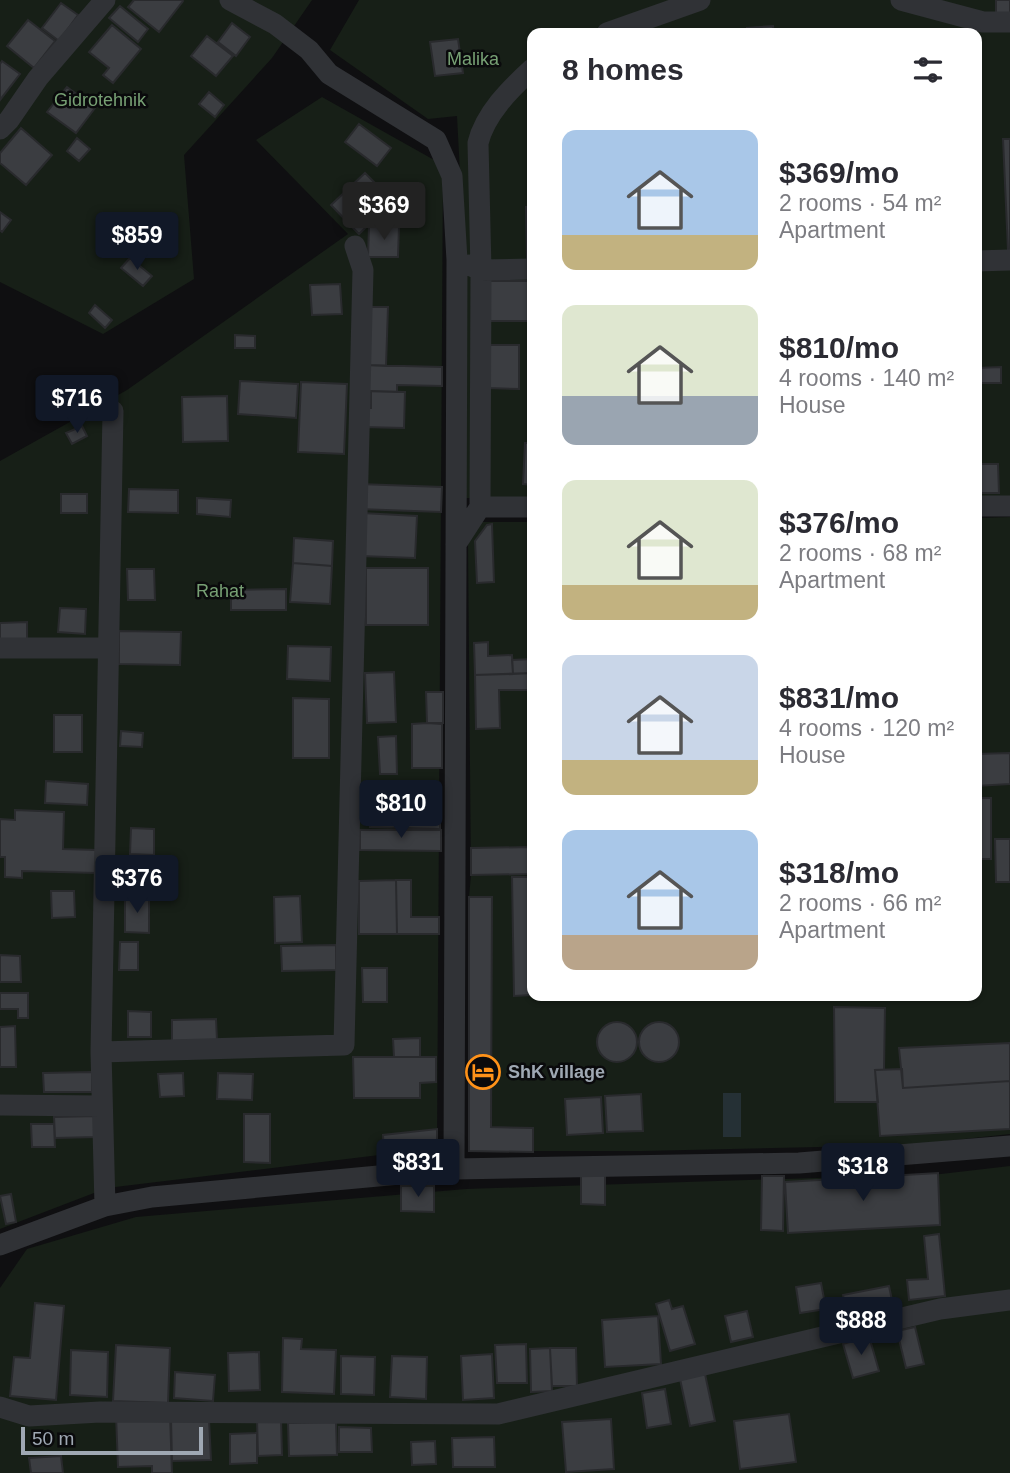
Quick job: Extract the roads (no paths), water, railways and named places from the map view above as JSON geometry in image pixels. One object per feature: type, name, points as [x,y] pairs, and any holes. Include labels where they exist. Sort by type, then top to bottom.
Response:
[{"type":"street","points":[[0,129],[38,78],[105,0]]},
{"type":"street","points":[[230,0],[275,24],[309,50],[329,74],[436,140],[452,176],[457,260],[454,1169]]},
{"type":"street","points":[[621,28],[700,0]]},
{"type":"street","points":[[901,0],[983,22],[1010,22]]},
{"type":"street","points":[[456,544],[480,507],[481,270],[478,143],[481,130],[514,85],[527,73]]},
{"type":"street","points":[[101,1052],[344,1045],[363,270],[355,246]]},
{"type":"street","points":[[457,260],[481,270],[527,269]]},
{"type":"street","points":[[982,261],[1010,260]]},
{"type":"street","points":[[105,1206],[101,1052],[113,411]]},
{"type":"street","points":[[480,507],[527,506]]},
{"type":"street","points":[[982,506],[1010,506]]},
{"type":"street","points":[[0,648],[108,648]]},
{"type":"street","points":[[0,1105],[101,1106]]},
{"type":"street","points":[[0,1244],[105,1206],[152,1197],[454,1169],[799,1163],[1010,1146]]},
{"type":"street","points":[[0,1407],[29,1416],[100,1412],[498,1414],[940,1309],[1010,1300]]},
{"type":"place","name":"ShK village","points":[[483,1072]]},
{"type":"park label","name":"Malika","points":[[473,59]]},
{"type":"park label","name":"Gidrotehnik","points":[[100,100]]},
{"type":"park label","name":"Rahat","points":[[220,591]]}]
